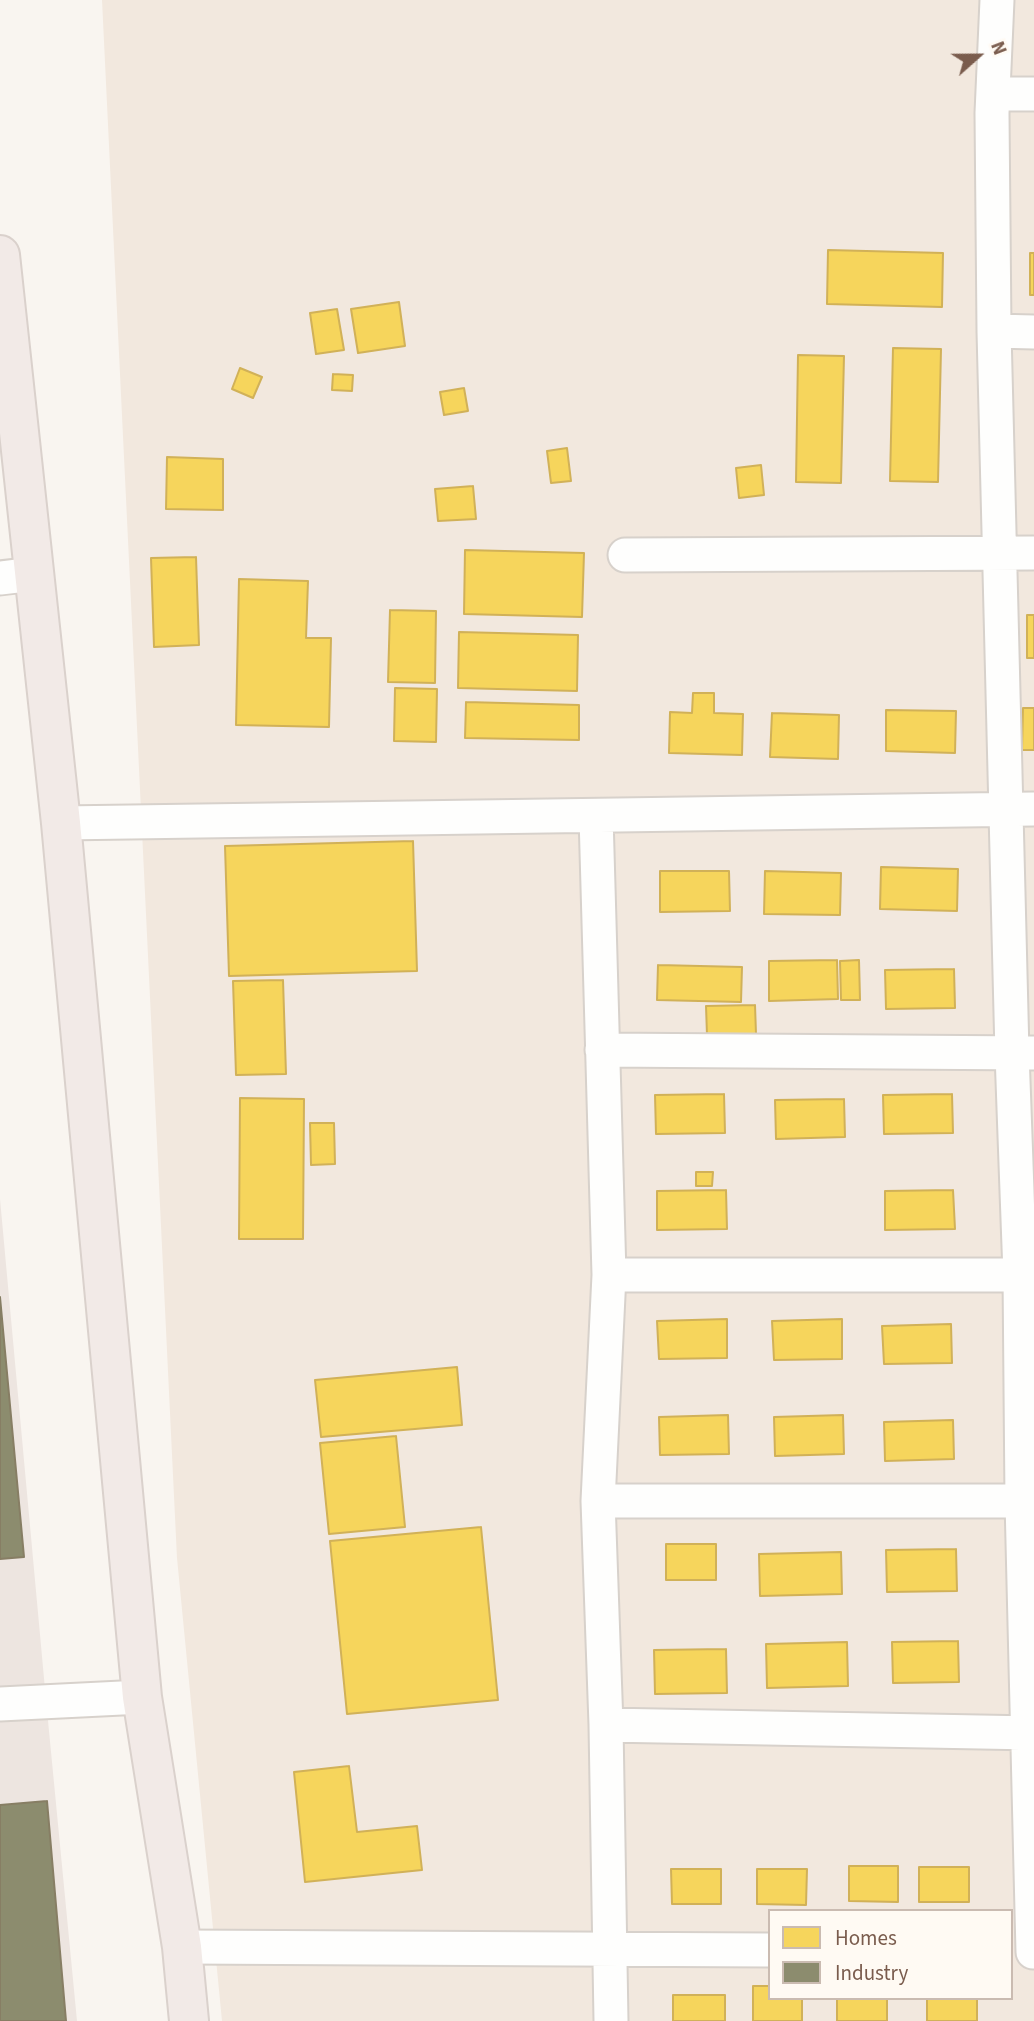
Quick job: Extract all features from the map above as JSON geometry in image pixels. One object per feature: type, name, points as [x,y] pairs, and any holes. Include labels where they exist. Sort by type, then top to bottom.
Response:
[{"type":"highway","points":[[0,256],[17,576],[61,823],[142,1697],[182,1947],[189,2021]]},
{"type":"street","points":[[997,0],[993,94],[994,331],[999,552],[1020,809],[1027,1274],[1031,1732],[1026,1952]]},
{"type":"street","points":[[993,94],[1034,94]]},
{"type":"street","points":[[994,331],[1034,331]]},
{"type":"street","points":[[625,555],[1034,552]]},
{"type":"street","points":[[61,823],[1020,809]]},
{"type":"street","points":[[596,816],[609,1275],[598,1501],[606,1725],[611,2021]]},
{"type":"street","points":[[602,1050],[1023,1053]]},
{"type":"street","points":[[609,1275],[1027,1274]]},
{"type":"street","points":[[598,1501],[1028,1501]]},
{"type":"street","points":[[0,1704],[142,1697]]},
{"type":"street","points":[[606,1725],[1031,1732]]},
{"type":"street","points":[[182,1947],[768,1950]]},
{"type":"shaded area","points":[[102,0],[1034,0],[1034,2021],[222,2021],[177,1558]]},
{"type":"shaded area","points":[[0,1199],[46,1700],[77,2021],[0,2021]]},
{"type":"building: Homes","points":[[828,250],[943,253],[942,307],[827,304]]},
{"type":"building: Homes","points":[[1030,253],[1034,253],[1034,295],[1030,295]]},
{"type":"building: Homes","points":[[399,302],[405,346],[358,353],[351,309]]},
{"type":"building: Homes","points":[[337,309],[344,350],[316,354],[310,313]]},
{"type":"building: Homes","points":[[893,348],[941,349],[938,482],[890,481]]},
{"type":"building: Homes","points":[[798,355],[844,356],[841,483],[796,482]]},
{"type":"building: Homes","points":[[240,368],[262,377],[253,398],[232,389]]},
{"type":"building: Homes","points":[[333,374],[353,375],[352,391],[332,390]]},
{"type":"building: Homes","points":[[464,388],[468,411],[444,415],[440,392]]},
{"type":"building: Homes","points":[[567,448],[571,481],[551,483],[547,451]]},
{"type":"building: Homes","points":[[167,457],[223,459],[223,510],[166,509]]},
{"type":"building: Homes","points":[[761,465],[764,495],[739,498],[736,468]]},
{"type":"building: Homes","points":[[473,486],[476,519],[438,521],[435,489]]},
{"type":"building: Homes","points":[[465,550],[584,553],[582,617],[464,614]]},
{"type":"building: Homes","points":[[196,557],[199,645],[154,647],[151,558]]},
{"type":"building: Homes","points":[[239,579],[308,581],[306,638],[331,638],[329,727],[236,725]]},
{"type":"building: Homes","points":[[390,610],[436,611],[435,683],[388,682]]},
{"type":"building: Homes","points":[[1027,615],[1034,615],[1034,658],[1027,658]]},
{"type":"building: Homes","points":[[459,632],[578,635],[577,691],[458,688]]},
{"type":"building: Homes","points":[[395,688],[437,689],[436,742],[394,741]]},
{"type":"building: Homes","points":[[693,693],[714,693],[714,713],[743,714],[742,755],[669,753],[670,712],[692,713]]},
{"type":"building: Homes","points":[[466,702],[579,705],[579,740],[465,738]]},
{"type":"building: Homes","points":[[1023,708],[1034,708],[1034,750],[1022,750]]},
{"type":"building: Homes","points":[[886,710],[956,711],[955,753],[886,751]]},
{"type":"building: Homes","points":[[772,713],[839,715],[838,759],[770,757]]},
{"type":"building: Homes","points":[[413,841],[417,971],[229,976],[225,846]]},
{"type":"building: Homes","points":[[881,867],[958,869],[957,911],[880,909]]},
{"type":"building: Homes","points":[[660,871],[729,871],[730,911],[660,912]]},
{"type":"building: Homes","points":[[765,871],[841,873],[840,915],[764,914]]},
{"type":"building: Homes","points":[[837,960],[838,999],[769,1001],[769,961]]},
{"type":"building: Homes","points":[[859,960],[860,1000],[841,1000],[840,961]]},
{"type":"building: Homes","points":[[658,965],[742,967],[741,1002],[657,1000]]},
{"type":"building: Homes","points":[[954,969],[955,1008],[886,1009],[885,970]]},
{"type":"building: Homes","points":[[283,980],[286,1074],[236,1075],[233,981]]},
{"type":"building: Homes","points":[[755,1005],[756,1034],[707,1035],[706,1006]]},
{"type":"building: Homes","points":[[724,1094],[725,1133],[656,1134],[655,1095]]},
{"type":"building: Homes","points":[[952,1094],[953,1133],[884,1134],[883,1095]]},
{"type":"building: Homes","points":[[240,1098],[304,1099],[303,1239],[239,1239]]},
{"type":"building: Homes","points":[[844,1099],[845,1137],[776,1139],[775,1100]]},
{"type":"building: Homes","points":[[310,1123],[334,1123],[335,1164],[311,1165]]},
{"type":"building: Homes","points":[[696,1172],[713,1172],[712,1186],[696,1186]]},
{"type":"building: Homes","points":[[726,1190],[727,1229],[657,1230],[657,1191]]},
{"type":"building: Homes","points":[[953,1190],[955,1229],[885,1230],[885,1191]]},
{"type":"building: Homes","points":[[727,1319],[727,1358],[659,1359],[657,1321]]},
{"type":"building: Homes","points":[[842,1319],[842,1359],[774,1360],[772,1321]]},
{"type":"building: Homes","points":[[951,1324],[952,1363],[884,1364],[882,1326]]},
{"type":"building: Homes","points":[[457,1367],[462,1425],[321,1437],[315,1380]]},
{"type":"building: Homes","points":[[728,1415],[729,1454],[660,1455],[659,1417]]},
{"type":"building: Homes","points":[[843,1415],[844,1454],[775,1456],[774,1417]]},
{"type":"building: Homes","points":[[953,1420],[954,1459],[885,1461],[884,1422]]},
{"type":"building: Homes","points":[[396,1436],[405,1527],[329,1534],[320,1443]]},
{"type":"building: Homes","points":[[481,1527],[498,1700],[347,1714],[330,1541]]},
{"type":"building: Homes","points":[[666,1544],[716,1544],[716,1580],[666,1580]]},
{"type":"building: Homes","points":[[956,1549],[957,1591],[887,1592],[886,1550]]},
{"type":"building: Homes","points":[[841,1552],[842,1594],[760,1596],[759,1554]]},
{"type":"building: Homes","points":[[958,1641],[959,1682],[893,1683],[892,1642]]},
{"type":"building: Homes","points":[[847,1642],[848,1686],[767,1688],[766,1644]]},
{"type":"building: Homes","points":[[726,1649],[727,1693],[655,1694],[654,1650]]},
{"type":"building: Homes","points":[[349,1766],[357,1832],[417,1826],[422,1870],[305,1882],[294,1772]]},
{"type":"building: Homes","points":[[849,1866],[898,1866],[898,1902],[849,1901]]},
{"type":"building: Homes","points":[[919,1867],[969,1867],[969,1902],[919,1902]]},
{"type":"building: Homes","points":[[671,1869],[721,1869],[721,1904],[672,1904]]},
{"type":"building: Homes","points":[[757,1869],[807,1869],[806,1905],[757,1904]]},
{"type":"building: Homes","points":[[753,1986],[768,1986],[768,2000],[802,2000],[802,2021],[753,2021]]},
{"type":"building: Homes","points":[[673,1995],[725,1995],[725,2021],[673,2021]]},
{"type":"building: Homes","points":[[837,2000],[887,2000],[887,2021],[837,2021]]},
{"type":"building: Homes","points":[[927,2000],[977,2000],[977,2021],[927,2021]]},
{"type":"building: Industry","points":[[0,1297],[24,1557],[0,1559]]},
{"type":"building: Industry","points":[[47,1801],[66,2021],[0,2021],[0,1805]]}]
